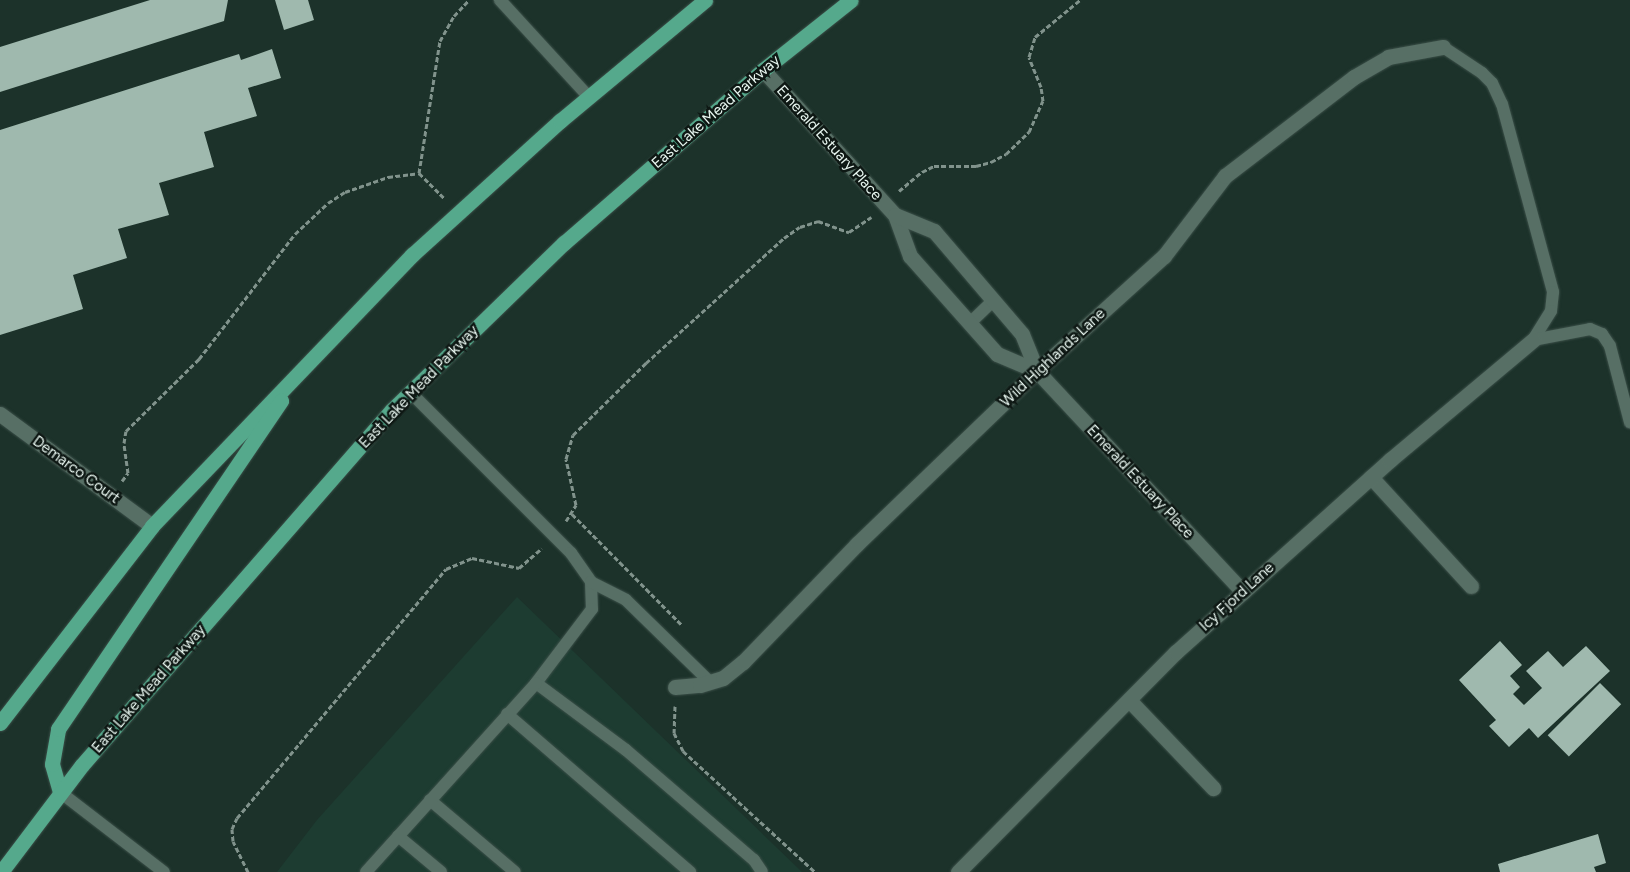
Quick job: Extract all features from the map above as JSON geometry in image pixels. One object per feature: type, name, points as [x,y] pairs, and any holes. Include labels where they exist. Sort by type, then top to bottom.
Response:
[{"type":"main road","points":[[0,723],[152,526],[412,254],[589,97],[705,0]]},
{"type":"main road","name":"East Lake Mead Parkway","points":[[1,872],[60,792],[410,392],[564,243],[763,70],[851,0]]},
{"type":"main road","points":[[60,792],[52,764],[58,729],[305,365]]},
{"type":"street","name":"Wild Highlands Lane","points":[[675,687],[710,682],[723,678],[742,662],[858,544],[1037,371],[1164,256],[1207,196],[1233,169],[1318,102],[1388,57],[1443,47]]},
{"type":"street","name":"Emerald Estuary Place","points":[[763,70],[895,215],[910,256],[997,354],[1037,371]]},
{"type":"street","name":"Emerald Estuary Place","points":[[895,215],[934,231],[1022,334],[1037,371],[1243,592]]},
{"type":"street","name":"Icy Fjord Lane","points":[[958,872],[1129,700],[1243,592],[1371,477],[1533,340]]},
{"type":"street","name":"Demarco Court","points":[[0,414],[152,526]]},
{"type":"street","points":[[1371,477],[1470,586]]},
{"type":"street","points":[[1129,700],[1213,788]]},
{"type":"lane","points":[[500,0],[589,97]]},
{"type":"lane","points":[[1443,47],[1482,73],[1492,83],[1502,104],[1553,292],[1551,311],[1533,340]]},
{"type":"lane","points":[[970,323],[993,300]]},
{"type":"lane","points":[[1533,340],[1590,330],[1602,334],[1610,346],[1630,422]]},
{"type":"lane","points":[[410,392],[571,553],[591,582],[626,600],[710,682]]},
{"type":"lane","points":[[366,872],[536,683],[592,609],[591,582]]},
{"type":"lane","points":[[536,683],[626,750],[754,860],[762,872]]},
{"type":"lane","points":[[507,714],[690,872]]},
{"type":"lane","points":[[60,792],[164,872]]},
{"type":"lane","points":[[430,800],[516,872]]},
{"type":"lane","points":[[398,836],[440,872]]},
{"type":"path","points":[[419,173],[440,41],[454,16],[469,0]]},
{"type":"path","points":[[902,189],[934,166],[976,166],[991,162],[1006,154],[1029,132],[1043,101],[1041,87],[1029,57],[1032,44],[1045,28],[1080,0]]},
{"type":"path","points":[[419,173],[458,213]]},
{"type":"path","points":[[111,495],[128,473],[124,443],[126,431],[198,359],[295,234],[328,203],[344,192],[388,177],[419,173]]},
{"type":"path","points":[[572,514],[688,631]]},
{"type":"path","points":[[675,687],[674,733],[683,751],[815,872]]},
{"type":"shaded area","points":[[517,597],[802,872],[277,872],[317,820]]},
{"type":"building","points":[[150,0],[228,0],[224,21],[0,92],[0,47]]},
{"type":"building","points":[[275,0],[308,0],[314,20],[284,30]]},
{"type":"building","points":[[272,49],[281,78],[248,88],[257,116],[204,132],[214,167],[159,183],[169,215],[118,229],[127,258],[73,275],[83,309],[0,335],[0,130],[239,54],[241,60]]},
{"type":"building","points":[[1500,641],[1522,665],[1510,676],[1520,687],[1513,694],[1524,705],[1542,688],[1526,671],[1548,651],[1563,667],[1586,646],[1610,671],[1538,738],[1529,728],[1509,747],[1489,726],[1496,720],[1459,680]]},
{"type":"building","points":[[1600,683],[1621,704],[1569,757],[1548,735]]},
{"type":"building","points":[[1598,834],[1606,863],[1594,867],[1596,872],[1500,872],[1498,864]]}]
